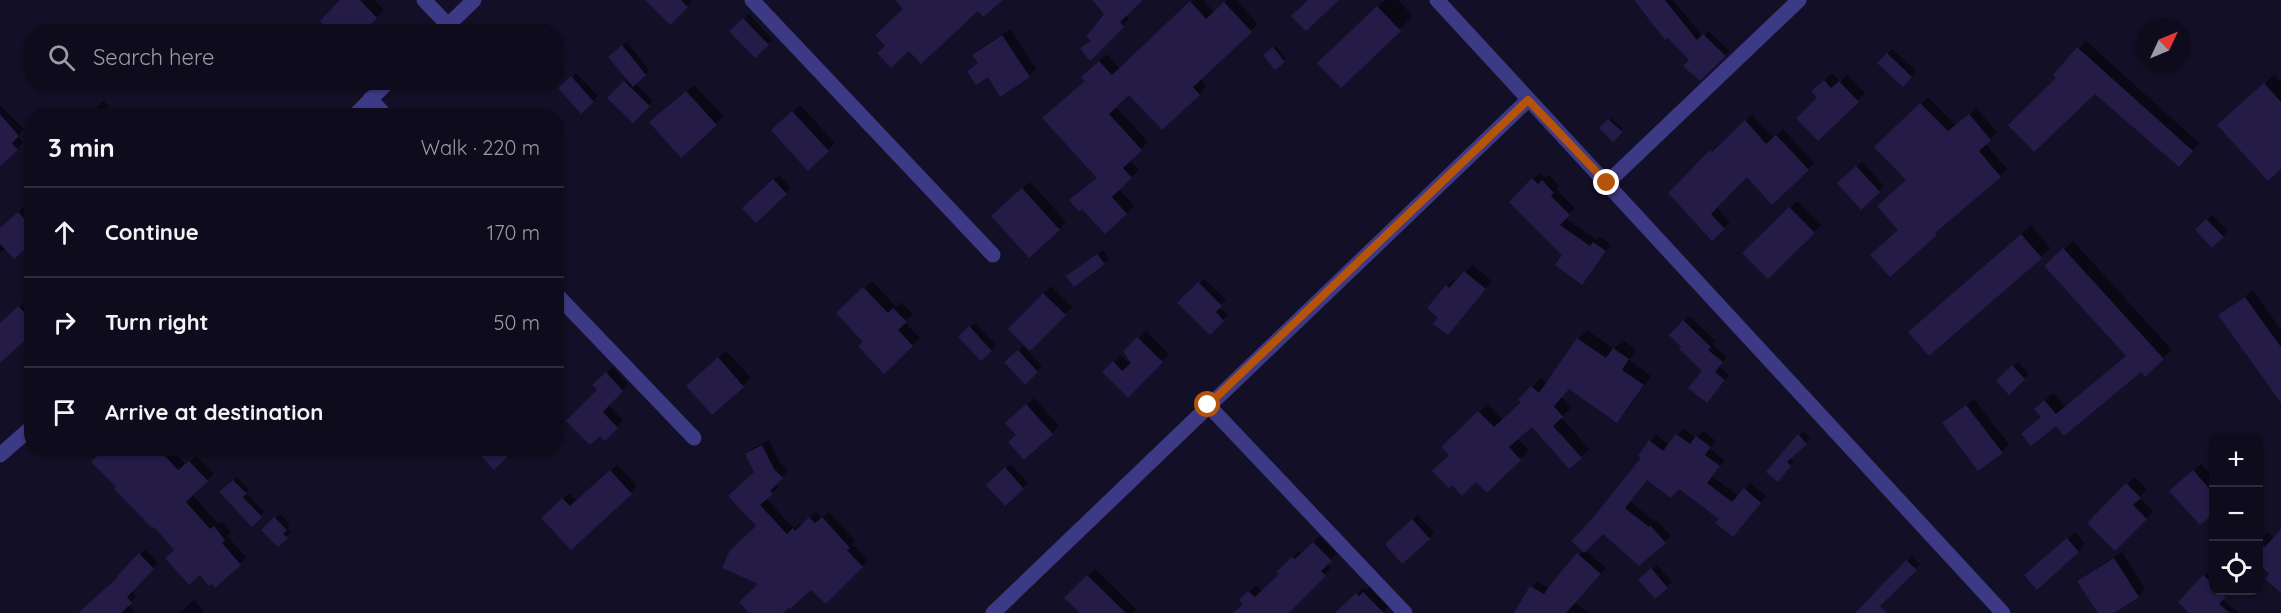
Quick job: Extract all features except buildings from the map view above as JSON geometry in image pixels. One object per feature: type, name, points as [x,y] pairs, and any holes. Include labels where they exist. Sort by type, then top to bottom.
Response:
[{"type":"street","points":[[424,0],[441,24]]},
{"type":"street","points":[[448,24],[474,0]]},
{"type":"street","points":[[752,0],[993,255]]},
{"type":"street","points":[[1437,0],[2003,613]]},
{"type":"street","points":[[1607,183],[1799,0]]},
{"type":"street","points":[[362,108],[380,90]]},
{"type":"street","points":[[370,99],[378,108]]},
{"type":"street","points":[[993,613],[1528,100]]},
{"type":"street","points":[[564,302],[694,438]]},
{"type":"street","points":[[1208,405],[1405,613]]},
{"type":"street","points":[[0,455],[24,434]]},
{"type":"route","points":[[1208,405],[1528,100],[1607,183]]}]
